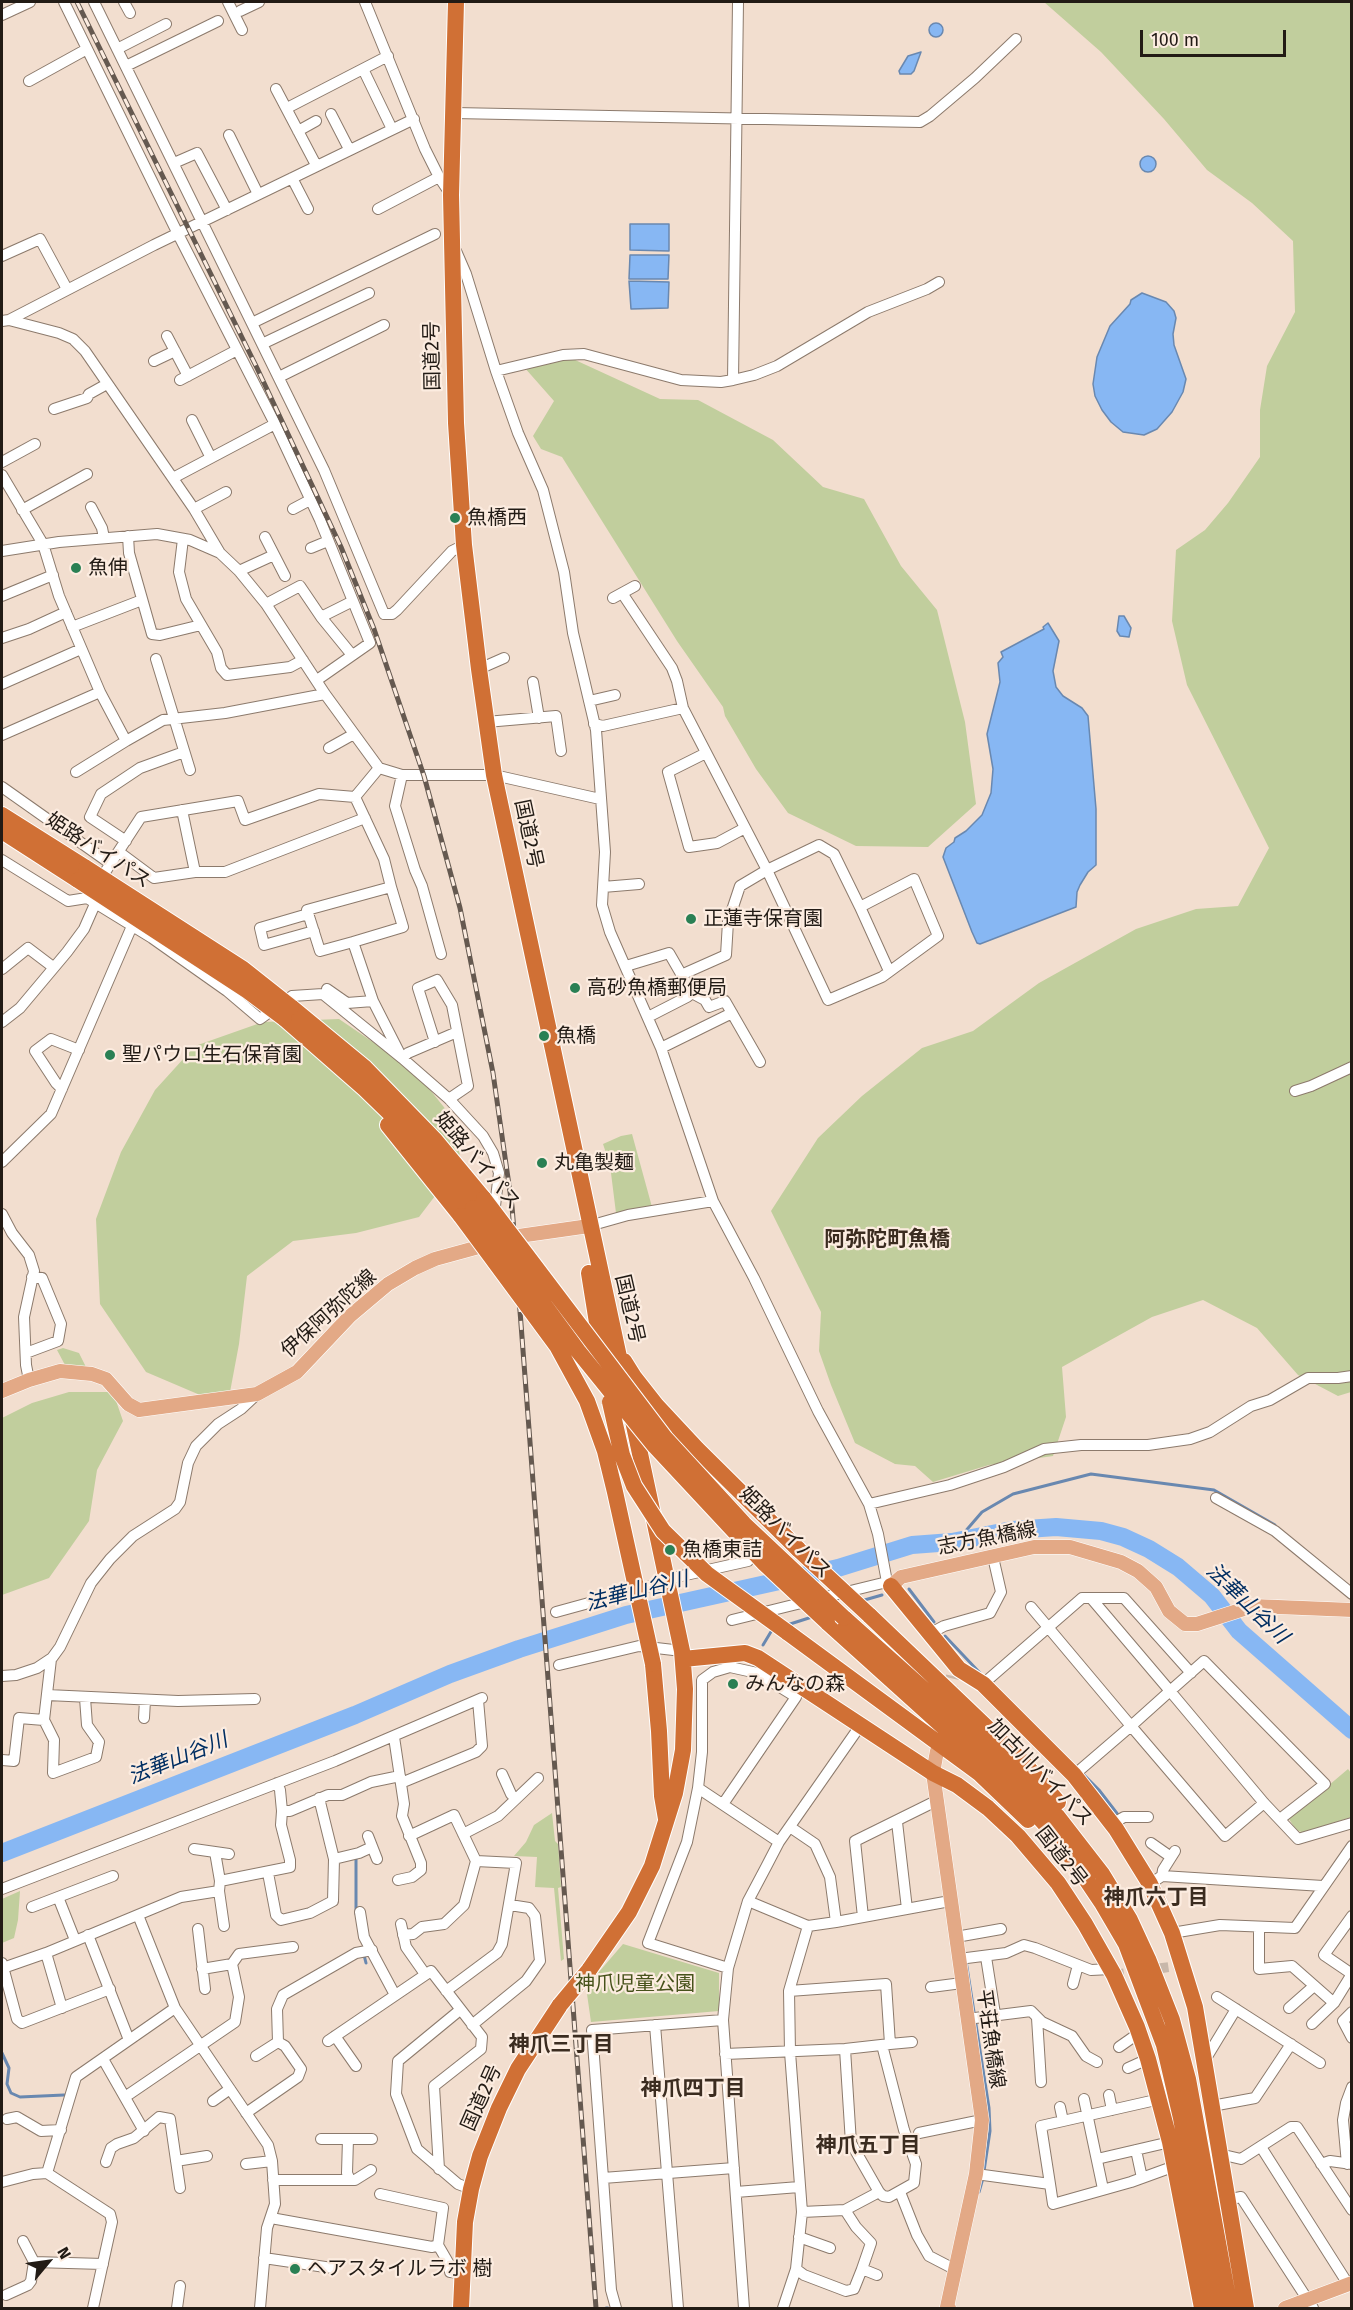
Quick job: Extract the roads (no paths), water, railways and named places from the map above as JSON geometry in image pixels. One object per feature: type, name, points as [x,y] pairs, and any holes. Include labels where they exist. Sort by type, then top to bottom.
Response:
[{"type":"highway","name":"国道2号","points":[[456,2],[452,195],[456,423],[464,545],[486,722],[494,775],[576,1166],[585,1226],[616,1347],[669,1580],[682,1650],[685,1689],[682,1750],[675,1793],[653,1862],[633,1904],[589,1970],[542,2030],[508,2088],[484,2146],[471,2189],[465,2222],[461,2308]]},
{"type":"highway","name":"姫路バイパス","points":[[2,814],[82,874],[248,991],[288,1012],[365,1068],[435,1140],[472,1208]]},
{"type":"highway","name":"姫路バイパス","points":[[2,831],[82,874]]},
{"type":"highway","name":"姫路バイパス","points":[[288,1012],[299,1029],[399,1122],[434,1160],[578,1351],[654,1445],[765,1564],[836,1620]]},
{"type":"highway","points":[[472,1208],[557,1346],[587,1401],[610,1472],[652,1665],[660,1731],[662,1796],[667,1823]]},
{"type":"highway","points":[[585,1226],[610,1402],[622,1455],[634,1486],[663,1531],[707,1574],[979,1773],[1035,1826],[1094,1890]]},
{"type":"highway","points":[[616,1347],[634,1377],[656,1405],[697,1449],[799,1550],[1023,1762],[1061,1806],[1088,1844],[1102,1874]]},
{"type":"highway","points":[[888,1581],[936,1630],[956,1672],[987,1680],[1078,1772],[1117,1821],[1156,1880],[1195,2007],[1246,2308]]},
{"type":"highway","name":"加古川バイパス","points":[[836,1620],[997,1755],[1057,1816],[1102,1874],[1130,1920],[1172,2020],[1188,2079],[1230,2308]]},
{"type":"highway","name":"加古川バイパス","points":[[836,1620],[1019,1795],[1060,1842],[1094,1890],[1126,1944],[1164,2045],[1181,2118],[1215,2308]]},
{"type":"highway","name":"国道2号","points":[[682,1650],[745,1653],[758,1658],[933,1773],[957,1785],[988,1808],[1018,1836],[1058,1883],[1111,1969],[1139,2032],[1160,2099],[1170,2142],[1202,2308]]},
{"type":"main road","name":"伊保阿弥陀線","points":[[2,1391],[60,1371],[92,1374],[106,1379],[128,1404],[139,1410],[256,1394],[297,1372],[350,1316],[388,1284],[415,1268],[435,1259],[519,1236],[585,1226]]},
{"type":"main road","name":"志方魚橋線","points":[[888,1581],[1034,1547],[1070,1547],[1121,1562],[1138,1572],[1156,1587],[1170,1611],[1185,1624],[1197,1623],[1253,1606],[1352,1610]]},
{"type":"main road","points":[[933,1773],[937,1751]]},
{"type":"main road","name":"平荘魚橋線","points":[[933,1773],[950,1900],[956,1937],[963,1959],[962,1983],[982,2120],[979,2174],[948,2308]]},
{"type":"main road","points":[[1285,2308],[1310,2304],[1350,2283]]},
{"type":"street","points":[[2,15],[30,2]]},
{"type":"street","points":[[64,2],[275,424],[328,541],[370,643],[316,680]]},
{"type":"street","points":[[94,2],[324,470],[384,614],[392,614],[397,610],[452,551],[464,545]]},
{"type":"street","points":[[124,2],[130,13]]},
{"type":"street","points":[[228,2],[245,29],[237,6],[259,2]]},
{"type":"street","points":[[365,2],[439,177],[452,195]]},
{"type":"street","points":[[733,380],[738,2]]},
{"type":"street","points":[[126,66],[185,32],[218,21]]},
{"type":"street","points":[[117,49],[166,24]]},
{"type":"street","points":[[454,114],[578,114],[604,117],[920,122],[975,78],[1016,39]]},
{"type":"street","points":[[29,81],[87,49]]},
{"type":"street","points":[[291,106],[303,95],[388,56]]},
{"type":"street","points":[[363,69],[392,129]]},
{"type":"street","points":[[276,89],[316,165]]},
{"type":"street","points":[[331,114],[349,149]]},
{"type":"street","points":[[5,321],[202,221],[414,119]]},
{"type":"street","points":[[298,131],[316,121]]},
{"type":"street","points":[[229,135],[258,194]]},
{"type":"street","points":[[174,163],[197,153],[227,210]]},
{"type":"street","points":[[382,203],[439,177]]},
{"type":"street","points":[[292,178],[308,209]]},
{"type":"street","points":[[252,323],[328,280],[418,238],[435,234]]},
{"type":"street","points":[[2,256],[40,239],[67,289]]},
{"type":"street","points":[[452,243],[466,274],[518,433],[543,490],[564,572],[573,633],[594,724],[604,852],[603,905],[609,932],[661,1048],[713,1201],[754,1278],[823,1422],[868,1504],[878,1534],[888,1581],[732,1620]]},
{"type":"street","points":[[496,371],[563,355],[584,354],[681,380],[721,382],[733,380],[777,366],[868,312],[939,282]]},
{"type":"street","points":[[262,344],[345,310],[369,293]]},
{"type":"street","points":[[5,321],[59,333],[73,339],[85,351],[194,509],[220,553],[239,571],[266,604],[325,694],[379,768],[402,775],[494,775],[600,799]]},
{"type":"street","points":[[279,378],[384,325]]},
{"type":"street","points":[[167,336],[184,378],[237,350]]},
{"type":"street","points":[[154,362],[175,351]]},
{"type":"street","points":[[54,409],[87,398],[89,394],[107,384]]},
{"type":"street","points":[[192,420],[211,458]]},
{"type":"street","points":[[173,478],[275,424]]},
{"type":"street","points":[[2,462],[35,444]]},
{"type":"street","points":[[22,510],[87,474]]},
{"type":"street","points":[[2,475],[43,544],[81,649],[100,692],[126,741]]},
{"type":"street","points":[[194,509],[226,492]]},
{"type":"street","points":[[293,509],[310,500]]},
{"type":"street","points":[[91,507],[104,538]]},
{"type":"street","points":[[2,551],[43,544],[157,534],[183,539],[220,553]]},
{"type":"street","points":[[128,536],[129,554],[152,634],[160,636],[201,625]]},
{"type":"street","points":[[265,537],[285,576]]},
{"type":"street","points":[[183,539],[179,572],[186,599],[217,651],[221,668],[227,675],[290,667],[303,660]]},
{"type":"street","points":[[311,548],[328,541]]},
{"type":"street","points":[[239,571],[274,555]]},
{"type":"street","points":[[2,596],[53,575]]},
{"type":"street","points":[[266,604],[300,586],[321,617],[352,655]]},
{"type":"street","points":[[635,586],[618,595],[672,668],[682,708],[767,870],[828,999],[882,977],[938,936],[914,879],[860,907]]},
{"type":"street","points":[[72,627],[142,600]]},
{"type":"street","points":[[321,617],[353,600]]},
{"type":"street","points":[[2,638],[29,629],[66,612]]},
{"type":"street","points":[[2,684],[81,649]]},
{"type":"street","points":[[479,669],[504,658]]},
{"type":"street","points":[[156,659],[190,770]]},
{"type":"street","points":[[533,682],[539,718]]},
{"type":"street","points":[[3,732],[100,692]]},
{"type":"street","points":[[76,772],[163,720],[225,713],[325,694]]},
{"type":"street","points":[[589,701],[615,695]]},
{"type":"street","points":[[594,724],[603,726],[682,708]]},
{"type":"street","points":[[486,722],[556,716],[561,751]]},
{"type":"street","points":[[329,748],[354,734]]},
{"type":"street","points":[[126,841],[90,817],[101,794],[140,768],[184,752]]},
{"type":"street","points":[[706,753],[668,772],[689,847],[717,843],[745,828]]},
{"type":"street","points":[[355,797],[379,768]]},
{"type":"street","points":[[402,775],[395,806],[442,949]]},
{"type":"street","points":[[2,787],[111,864]]},
{"type":"street","points":[[2,1022],[20,1008],[84,929],[91,901],[141,817],[238,801],[244,820],[319,794],[355,797]]},
{"type":"street","points":[[355,797],[384,859],[403,927],[320,951],[307,910],[391,887]]},
{"type":"street","points":[[182,810],[195,872]]},
{"type":"street","points":[[119,852],[154,878],[195,872],[225,873],[365,818]]},
{"type":"street","points":[[681,975],[726,955],[728,922],[740,886],[819,845],[834,854],[889,971]]},
{"type":"street","points":[[2,860],[69,902],[91,901],[132,926],[227,991],[260,1019],[292,996],[323,994],[402,1058],[449,1099],[483,1136],[494,1153],[499,1173],[495,1206],[469,1249]]},
{"type":"street","points":[[603,887],[639,884]]},
{"type":"street","points":[[308,914],[260,928],[264,945],[314,931]]},
{"type":"street","points":[[2,1162],[51,1114],[132,926]]},
{"type":"street","points":[[353,942],[373,1001],[402,1058]]},
{"type":"street","points":[[2,969],[28,948],[53,967]]},
{"type":"street","points":[[626,966],[669,953],[692,993],[705,1000],[709,1007],[725,1001],[760,1062]]},
{"type":"street","points":[[435,1042],[418,988],[437,980],[452,1005],[468,1086],[449,1099]]},
{"type":"street","points":[[327,989],[347,1003],[373,1001]]},
{"type":"street","points":[[648,1017],[692,993]]},
{"type":"street","points":[[661,1048],[732,1013]]},
{"type":"street","points":[[402,1058],[408,1053],[457,1032]]},
{"type":"street","points":[[62,1089],[35,1051],[51,1039],[79,1050]]},
{"type":"street","points":[[1295,1091],[1352,1067]]},
{"type":"street","points":[[585,1226],[628,1215],[713,1201]]},
{"type":"street","points":[[2,1214],[12,1233],[29,1255],[34,1271],[24,1317],[29,1380]]},
{"type":"street","points":[[26,1353],[58,1341],[61,1324],[42,1278],[32,1277]]},
{"type":"street","points":[[868,1504],[950,1485],[1004,1467],[1044,1449],[1060,1446],[1148,1445],[1190,1438],[1210,1432],[1251,1406],[1270,1400],[1308,1378],[1352,1376]]},
{"type":"street","points":[[2,1676],[16,1675],[37,1668],[51,1659],[60,1647],[91,1583],[110,1559],[133,1536],[175,1509],[180,1502],[188,1463],[196,1446],[218,1424],[241,1409],[256,1394]]},
{"type":"street","points":[[1216,1498],[1275,1531],[1352,1594]]},
{"type":"street","points":[[936,1630],[990,1613],[1001,1592],[993,1557]]},
{"type":"street","points":[[556,1612],[669,1580],[748,1561]]},
{"type":"street","points":[[987,1680],[1082,1598],[1124,1598],[1191,1673]]},
{"type":"street","points":[[1091,1598],[1264,1803],[1298,1839],[1352,1823]]},
{"type":"street","points":[[1031,1607],[1225,1836],[1264,1803]]},
{"type":"street","points":[[558,1665],[639,1646],[682,1650]]},
{"type":"street","points":[[51,1659],[44,1720],[54,1740],[53,1773],[96,1757],[99,1742],[87,1725],[85,1698]]},
{"type":"street","points":[[1078,1772],[1204,1662],[1325,1784],[1280,1819]]},
{"type":"street","points":[[723,1804],[796,1697],[757,1673],[730,1667],[713,1672],[702,1680],[702,1752],[698,1788],[687,1842],[648,1943],[728,1968]]},
{"type":"street","points":[[47,1695],[194,1701],[255,1699]]},
{"type":"street","points":[[2,1889],[277,1784],[394,1737],[480,1699],[482,1746],[476,1752],[401,1780],[379,1780],[358,1784],[342,1795],[328,1795],[290,1811],[282,1811]]},
{"type":"street","points":[[144,1718],[145,1700]]},
{"type":"street","points":[[2,1760],[14,1761],[19,1718],[44,1720]]},
{"type":"street","points":[[744,2308],[723,2020],[728,1968],[748,1901],[779,1842],[860,1726]]},
{"type":"street","points":[[394,1737],[404,1809],[402,1816],[422,1870],[413,1883],[398,1880]]},
{"type":"street","points":[[502,1774],[511,1794],[516,1799]]},
{"type":"street","points":[[463,1834],[498,1816],[538,1778]]},
{"type":"street","points":[[110,1989],[22,2023],[17,2019],[6,1998],[2,1966],[46,1953],[181,1897],[290,1867],[280,1825],[282,1811],[280,1790],[277,1784]]},
{"type":"street","points":[[698,1788],[779,1842]]},
{"type":"street","points":[[268,1873],[276,1915],[281,1920],[310,1913],[333,1901],[334,1858],[319,1798]]},
{"type":"street","points":[[863,1917],[855,1841],[936,1801]]},
{"type":"street","points":[[409,1836],[454,1815],[476,1861],[464,1905],[444,1924],[422,1927],[413,1934],[402,1929],[406,1947],[425,1974]]},
{"type":"street","points":[[1117,1821],[1148,1817]]},
{"type":"street","points":[[897,1821],[907,1910]]},
{"type":"street","points":[[790,1827],[815,1844],[830,1877],[836,1923]]},
{"type":"street","points":[[334,1858],[359,1853],[370,1842],[377,1859]]},
{"type":"street","points":[[1151,1843],[1173,1854],[1156,1880]]},
{"type":"street","points":[[1172,1933],[1220,1925],[1295,1928],[1352,1846]]},
{"type":"street","points":[[194,1849],[229,1854]]},
{"type":"street","points":[[215,1852],[224,1926]]},
{"type":"street","points":[[446,1991],[497,1953],[502,1944],[516,1863],[476,1861]]},
{"type":"street","points":[[32,1907],[113,1876]]},
{"type":"street","points":[[1156,1880],[1323,1886]]},
{"type":"street","points":[[58,1897],[75,1940]]},
{"type":"street","points":[[748,1901],[808,1926],[836,1923],[950,1900]]},
{"type":"street","points":[[472,2025],[526,1981],[540,1961],[536,1916],[529,1908],[510,1905]]},
{"type":"street","points":[[360,1912],[364,1936],[395,1995]]},
{"type":"street","points":[[138,1915],[175,2008],[268,2145],[272,2161],[275,2205],[267,2228],[260,2308]]},
{"type":"street","points":[[1312,2024],[1334,2003],[1352,1974],[1324,1955],[1352,1916]]},
{"type":"street","points":[[783,2308],[796,2269],[802,2212],[790,2052],[789,1991],[808,1926]]},
{"type":"street","points":[[1259,1927],[1259,1969],[1292,1966],[1334,2003]]},
{"type":"street","points":[[198,1929],[204,1989]]},
{"type":"street","points":[[956,1937],[1002,1929]]},
{"type":"street","points":[[88,1935],[129,2040]]},
{"type":"street","points":[[963,1959],[986,1957],[1006,1953],[1017,1947],[1029,1946],[1091,1970],[1111,1969]]},
{"type":"street","points":[[202,1969],[232,1964],[239,1954],[293,1947]]},
{"type":"street","points":[[278,2042],[277,2009],[283,1995],[356,1953],[372,1950]]},
{"type":"street","points":[[46,1953],[63,2008]]},
{"type":"street","points":[[986,1957],[994,2014]]},
{"type":"street","points":[[125,2097],[235,2022],[239,1997],[232,1964]]},
{"type":"street","points":[[1073,1984],[1077,1965]]},
{"type":"street","points":[[356,2066],[331,2038],[431,1971],[482,2037],[481,2049],[434,2086],[439,2169]]},
{"type":"street","points":[[931,1987],[962,1983]]},
{"type":"street","points":[[789,1991],[886,1984],[886,2045],[904,2130],[916,2164],[914,2183],[889,2197],[879,2192],[851,2143],[845,2049]]},
{"type":"street","points":[[1289,2008],[1314,1986]]},
{"type":"street","points":[[1217,1997],[1320,2063]]},
{"type":"street","points":[[47,2174],[76,2078],[175,2008]]},
{"type":"street","points":[[1205,2060],[1236,2009]]},
{"type":"street","points":[[460,2010],[398,2061],[396,2094],[417,2149],[458,2184],[471,2189]]},
{"type":"street","points":[[967,2019],[1031,2011],[1050,2027],[1065,2031],[1072,2036],[1086,2056],[1097,2062]]},
{"type":"street","points":[[1352,2012],[1343,2021],[1352,2038]]},
{"type":"street","points":[[1037,2018],[1041,2082]]},
{"type":"street","points":[[616,2308],[611,2290],[592,2030],[723,2020]]},
{"type":"street","points":[[655,2025],[678,2308]]},
{"type":"street","points":[[1119,2047],[1139,2032]]},
{"type":"street","points":[[256,2056],[278,2042]]},
{"type":"street","points":[[246,2113],[298,2078],[301,2069],[285,2046],[278,2042]]},
{"type":"street","points":[[725,2054],[845,2049],[912,2042]]},
{"type":"street","points":[[1212,2106],[1255,2098],[1291,2044]]},
{"type":"street","points":[[103,2059],[144,2131]]},
{"type":"street","points":[[1128,2068],[1148,2059]]},
{"type":"street","points":[[1321,2164],[1330,2161],[1349,2164],[1343,2120],[1352,2087]]},
{"type":"street","points":[[213,2101],[230,2090]]},
{"type":"street","points":[[1108,2095],[1112,2110]]},
{"type":"street","points":[[1160,2099],[1041,2126],[1053,2204],[1142,2178],[1174,2166]]},
{"type":"street","points":[[1084,2100],[1103,2189]]},
{"type":"street","points":[[1060,2107],[1063,2121]]},
{"type":"street","points":[[7,2119],[17,2117],[41,2131],[61,2130]]},
{"type":"street","points":[[107,2162],[111,2148],[134,2138],[159,2117],[170,2119],[180,2188]]},
{"type":"street","points":[[919,2133],[982,2120]]},
{"type":"street","points":[[1220,2156],[1241,2159],[1291,2127],[1297,2127],[1352,2210]]},
{"type":"street","points":[[321,2139],[372,2139]]},
{"type":"street","points":[[348,2139],[347,2173],[350,2180]]},
{"type":"street","points":[[1097,2159],[1170,2142]]},
{"type":"street","points":[[1261,2147],[1350,2283]]},
{"type":"street","points":[[1136,2150],[1142,2178]]},
{"type":"street","points":[[176,2161],[207,2156]]},
{"type":"street","points":[[246,2164],[272,2161]]},
{"type":"street","points":[[603,2178],[734,2168]]},
{"type":"street","points":[[273,2180],[355,2180],[371,2170]]},
{"type":"street","points":[[2,2182],[33,2174],[47,2174],[110,2214],[112,2222],[93,2308]]},
{"type":"street","points":[[979,2174],[1050,2184]]},
{"type":"street","points":[[736,2192],[799,2187]]},
{"type":"street","points":[[802,2212],[845,2210],[879,2192]]},
{"type":"street","points":[[900,2192],[917,2235],[929,2256],[956,2270]]},
{"type":"street","points":[[380,2194],[443,2208],[438,2246],[445,2254],[450,2272],[461,2273]]},
{"type":"street","points":[[1226,2200],[1241,2196],[1310,2304]]},
{"type":"street","points":[[796,2269],[804,2275],[846,2291],[854,2289],[871,2243],[856,2227],[845,2210]]},
{"type":"street","points":[[271,2218],[432,2247],[438,2246]]},
{"type":"street","points":[[800,2237],[830,2248]]},
{"type":"street","points":[[7,2296],[28,2285],[31,2281],[34,2262],[23,2241]]},
{"type":"street","points":[[264,2258],[332,2268]]},
{"type":"street","points":[[34,2262],[102,2264]]},
{"type":"street","points":[[862,2269],[877,2275]]},
{"type":"street","points":[[177,2308],[180,2286]]},
{"type":"water","points":[[936,23],[941,25],[943,30],[941,35],[936,37],[931,35],[929,30],[931,25]]},
{"type":"water","points":[[921,52],[914,71],[911,74],[900,74],[899,71],[908,56]]},
{"type":"water","points":[[1145,156],[1151,156],[1156,164],[1154,170],[1145,172],[1140,167],[1140,161]]},
{"type":"water","points":[[630,224],[669,224],[669,251],[630,250]]},
{"type":"water","points":[[630,255],[669,255],[668,279],[629,279]]},
{"type":"water","points":[[629,281],[669,282],[668,308],[631,309]]},
{"type":"water","points":[[1142,293],[1166,302],[1174,311],[1176,318],[1173,334],[1174,345],[1186,379],[1183,392],[1172,412],[1157,429],[1144,435],[1123,432],[1111,422],[1095,396],[1093,384],[1097,357],[1110,326],[1131,300]]},
{"type":"water","points":[[1119,616],[1124,616],[1131,628],[1129,637],[1120,636],[1117,631]]},
{"type":"water","points":[[1048,623],[1059,641],[1053,671],[1056,687],[1063,696],[1082,708],[1088,716],[1096,809],[1096,865],[1088,872],[1080,885],[1076,907],[980,944],[977,943],[972,932],[943,857],[946,848],[954,842],[955,838],[966,831],[982,815],[991,793],[993,769],[987,734],[1000,682],[998,663],[1003,657],[1001,652],[1044,629],[1043,627]]},
{"type":"waterway","points":[[957,1541],[982,1512],[1013,1494],[1091,1474],[1214,1490],[1275,1525]]},
{"type":"waterway","name":"法華山谷川","points":[[2,1853],[355,1715],[450,1674],[519,1649],[626,1615],[838,1568],[912,1545],[952,1542],[1012,1530],[1056,1527],[1101,1531],[1123,1537],[1149,1549],[1178,1567],[1212,1596],[1239,1631],[1352,1730]]},
{"type":"waterway","points":[[909,1589],[934,1622]]},
{"type":"waterway","points":[[861,1601],[882,1595]]},
{"type":"waterway","points":[[787,1625],[812,1617]]},
{"type":"waterway","points":[[763,1645],[772,1630]]},
{"type":"waterway","points":[[945,1636],[980,1673]]},
{"type":"waterway","points":[[1083,1774],[1119,1816]]},
{"type":"waterway","points":[[356,1859],[356,1914]]},
{"type":"waterway","points":[[364,1955],[366,1963]]},
{"type":"waterway","points":[[966,1961],[989,2108],[990,2131],[984,2171]]},
{"type":"waterway","points":[[2,2053],[9,2068],[7,2084],[11,2093],[20,2097],[64,2095]]},
{"type":"waterway","points":[[979,2192],[983,2178]]},
{"type":"tunnel","points":[[948,1699],[953,1676]]},
{"type":"tunnel","points":[[1114,1975],[1183,1965]]},
{"type":"railway","points":[[77,2],[257,368],[341,547],[374,629],[424,776],[460,908],[493,1073],[512,1206],[596,2308]]},
{"type":"place","name":"魚橋西","points":[[455,518]]},
{"type":"place","name":"魚伸","points":[[76,568]]},
{"type":"place","name":"正蓮寺保育園","points":[[691,919]]},
{"type":"place","name":"高砂魚橋郵便局","points":[[575,988]]},
{"type":"place","name":"魚橋","points":[[544,1036]]},
{"type":"place","name":"聖パウロ生石保育園","points":[[110,1055]]},
{"type":"place","name":"丸亀製麺","points":[[542,1163]]},
{"type":"place","name":"魚橋東詰","points":[[670,1550]]},
{"type":"place","name":"みんなの森","points":[[733,1684]]},
{"type":"place","name":"ヘアスタイルラボ 樹","points":[[295,2269]]},
{"type":"district","name":"阿弥陀町魚橋","points":[[887,1240]]},
{"type":"district","name":"神爪六丁目","points":[[1156,1898]]},
{"type":"district","name":"神爪三丁目","points":[[561,2045]]},
{"type":"district","name":"神爪四丁目","points":[[693,2089]]},
{"type":"district","name":"神爪五丁目","points":[[868,2146]]},
{"type":"park label","name":"神爪児童公園","points":[[635,1984]]}]
